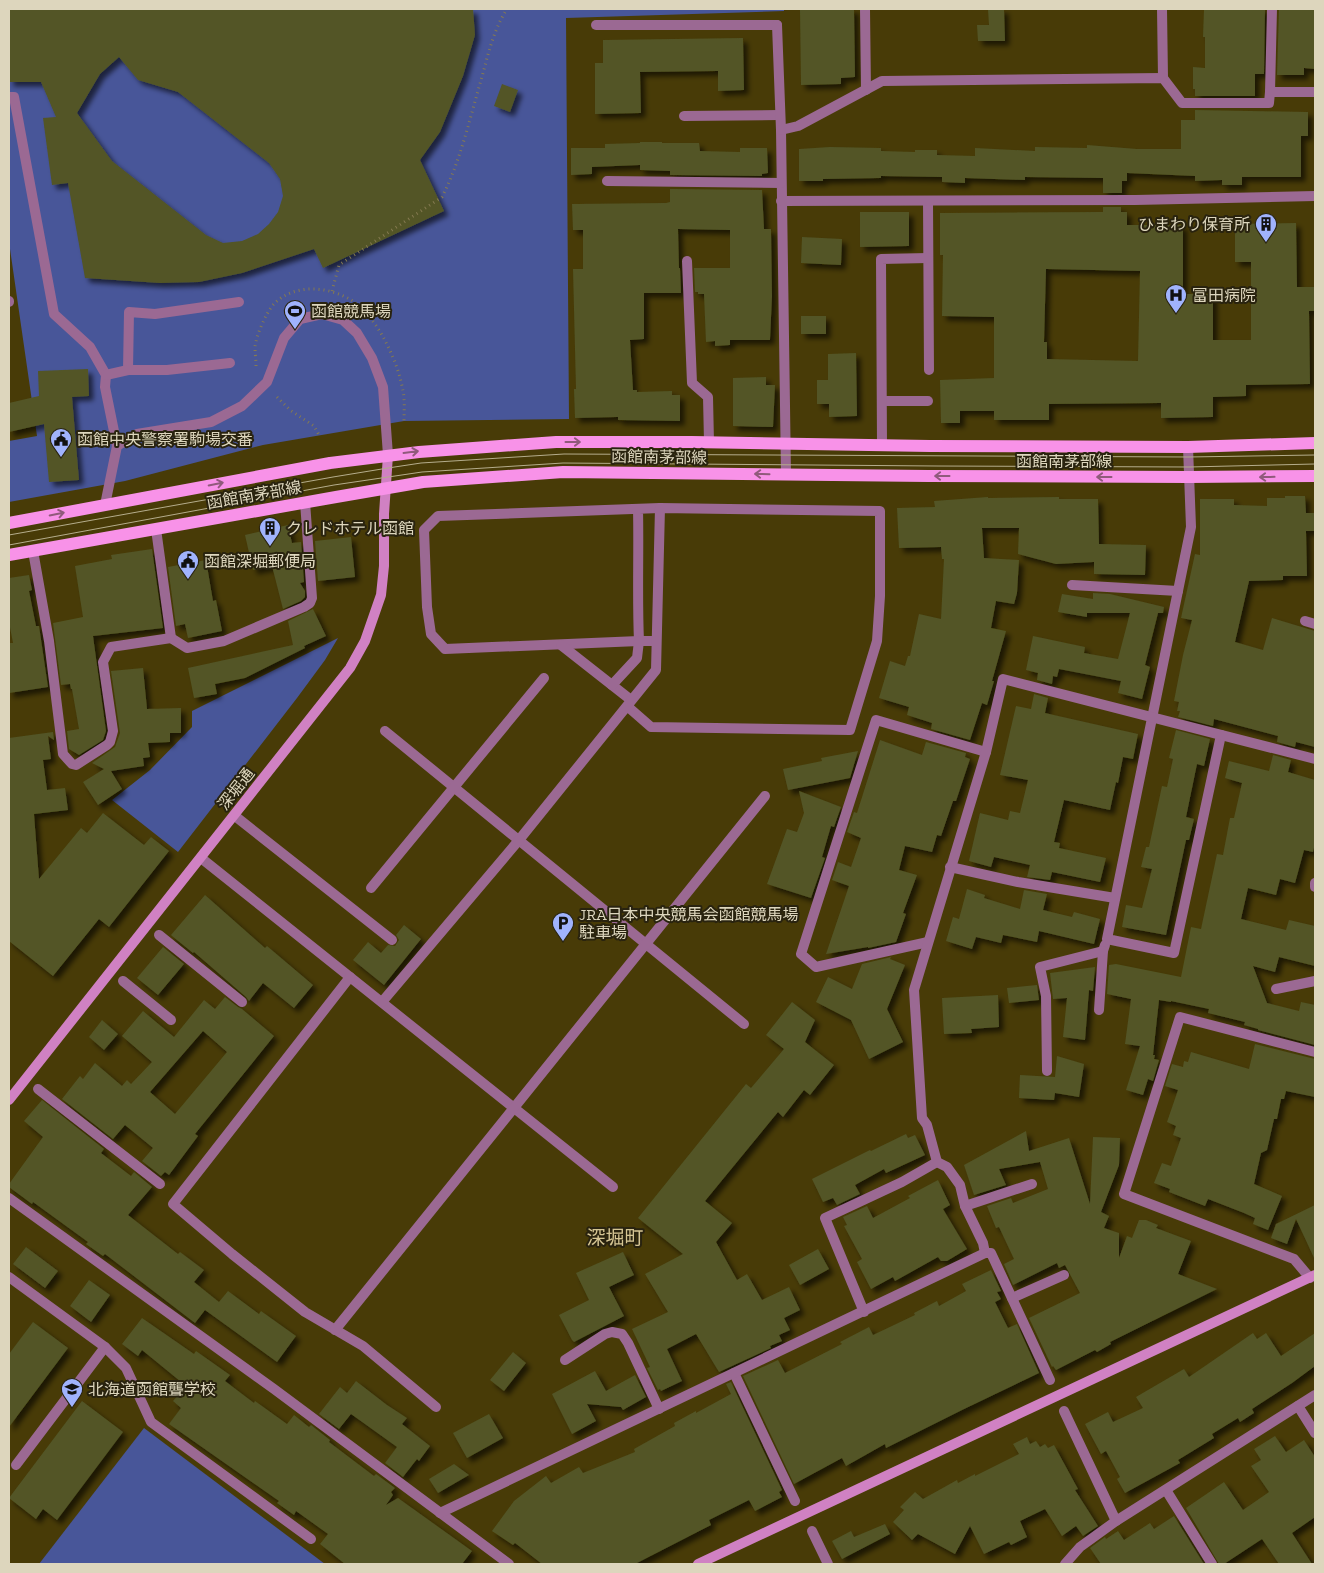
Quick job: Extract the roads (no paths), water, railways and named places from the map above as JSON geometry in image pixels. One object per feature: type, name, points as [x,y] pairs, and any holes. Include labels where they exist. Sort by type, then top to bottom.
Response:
[{"type":"main road","name":"函館南茅部線","points":[[9,523],[330,463],[388,455],[556,442],[1188,447],[1315,443]]},
{"type":"main road","name":"函館南茅部線","points":[[9,556],[423,482],[563,472],[1189,478],[1315,476]]},
{"type":"street","points":[[865,9],[866,90]]},
{"type":"street","points":[[1162,9],[1163,78],[1182,103],[1269,103],[1272,9]]},
{"type":"street","points":[[596,25],[777,25],[781,130],[786,474]]},
{"type":"street","points":[[781,130],[798,126],[882,82],[1163,78]]},
{"type":"street","points":[[1270,92],[1315,92]]},
{"type":"street","points":[[9,97],[14,97],[54,314],[90,347],[106,375],[105,387],[117,446],[105,505]]},
{"type":"street","points":[[684,116],[779,115]]},
{"type":"street","points":[[607,181],[781,183]]},
{"type":"street","points":[[782,201],[1135,200],[1315,196]]},
{"type":"street","points":[[928,201],[929,370]]},
{"type":"street","points":[[882,445],[881,259],[928,258]]},
{"type":"street","points":[[687,261],[692,383],[708,397],[709,442]]},
{"type":"street","points":[[128,370],[129,312],[156,314],[239,302]]},
{"type":"street","points":[[117,446],[137,434],[212,422],[242,406],[267,382],[284,338],[300,319],[322,314],[343,320],[358,334],[372,358],[383,387],[388,455]]},
{"type":"street","points":[[106,375],[128,370],[168,370],[230,363]]},
{"type":"street","points":[[882,401],[928,401]]},
{"type":"street","points":[[1099,1010],[1103,951],[1191,527],[1188,447]]},
{"type":"street","name":"深堀通","points":[[9,1100],[350,668],[365,641],[381,595],[384,566],[388,455]]},
{"type":"street","points":[[33,551],[49,641],[63,754],[72,764],[76,765],[110,742],[113,731],[103,662],[111,647],[172,638],[187,648],[224,640],[310,603],[312,598],[305,502]]},
{"type":"street","points":[[382,1002],[414,957],[519,840],[656,670],[660,508]]},
{"type":"street","points":[[561,644],[612,685],[651,727],[850,730],[877,641],[880,596],[880,511],[660,508],[438,516],[424,530],[427,607],[431,634],[445,650],[561,644],[656,641]]},
{"type":"street","points":[[612,685],[637,658],[639,641],[637,597],[638,509]]},
{"type":"street","points":[[156,529],[172,638]]},
{"type":"street","points":[[1072,585],[1178,591]]},
{"type":"street","points":[[1305,621],[1315,624]]},
{"type":"street","points":[[371,888],[544,678]]},
{"type":"street","points":[[985,1253],[983,1243],[965,1206],[960,1185],[947,1167],[937,1162],[927,1125],[922,1118],[914,990],[986,752],[1004,679],[1315,759]]},
{"type":"street","points":[[928,942],[816,967],[801,954],[876,720],[986,752]]},
{"type":"street","points":[[385,731],[744,1024]]},
{"type":"street","points":[[1107,939],[1174,952],[1221,735]]},
{"type":"street","points":[[335,1330],[765,796]]},
{"type":"street","points":[[235,816],[392,940]]},
{"type":"street","points":[[200,858],[613,1187]]},
{"type":"street","points":[[950,866],[1018,882],[1115,898]]},
{"type":"street","points":[[159,935],[242,1002]]},
{"type":"street","points":[[1047,1071],[1046,996],[1040,967],[1103,951]]},
{"type":"street","points":[[350,977],[173,1204],[305,1312],[362,1346],[436,1407]]},
{"type":"street","points":[[123,981],[171,1020]]},
{"type":"street","points":[[1276,989],[1315,981]]},
{"type":"street","points":[[698,1564],[1313,1277],[1294,1259],[1124,1194],[1180,1017],[1315,1052]]},
{"type":"street","points":[[38,1089],[160,1184]]},
{"type":"street","points":[[864,1312],[825,1218],[902,1182],[937,1162]]},
{"type":"street","points":[[965,1206],[1032,1184]]},
{"type":"street","points":[[9,1198],[266,1383],[509,1564]]},
{"type":"street","points":[[440,1513],[985,1253],[991,1253],[1050,1380]]},
{"type":"street","points":[[1012,1298],[1064,1275]]},
{"type":"street","points":[[9,1277],[105,1347],[126,1368],[151,1422],[311,1539]]},
{"type":"street","points":[[566,1360],[605,1334],[612,1332],[622,1334],[659,1409]]},
{"type":"street","points":[[16,1465],[105,1347]]},
{"type":"street","points":[[734,1373],[795,1501]]},
{"type":"street","points":[[1065,1564],[1080,1547],[1116,1521],[1315,1395]]},
{"type":"street","points":[[1298,1406],[1315,1433]]},
{"type":"street","points":[[1064,1411],[1116,1521]]},
{"type":"street","points":[[1166,1490],[1212,1564]]},
{"type":"street","points":[[812,1531],[828,1564]]},
{"type":"tram line","points":[[9,535],[421,463],[564,454],[1188,457],[1315,455]]},
{"type":"tram line","points":[[9,545],[334,485],[422,472],[563,463],[1189,467],[1315,464]]},
{"type":"place","name":"ひまわり保育所","points":[[1266,243]]},
{"type":"place","name":"富田病院","points":[[1176,314]]},
{"type":"place","name":"函館競馬場","points":[[295,330]]},
{"type":"place","name":"函館中央警察署駒場交番","points":[[61,458]]},
{"type":"place","name":"クレドホテル函館","points":[[270,547]]},
{"type":"place","name":"函館深堀郵便局","points":[[188,580]]},
{"type":"place","name":"JRA日本中央競馬会函館競馬場 駐車場","points":[[563,942]]},
{"type":"place","name":"北海道函館聾学校","points":[[72,1408]]},
{"type":"district","name":"深堀町","points":[[615,1237]]}]
